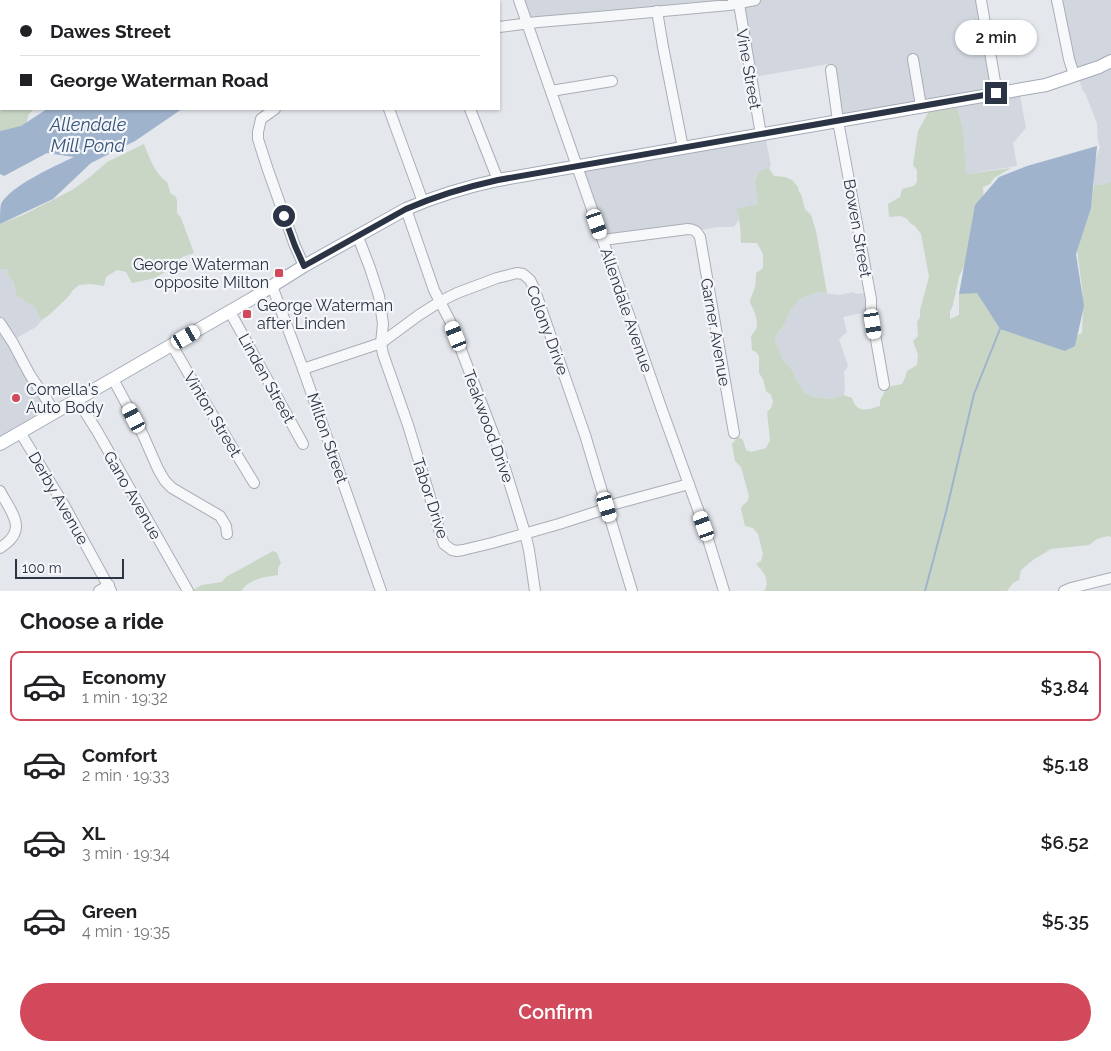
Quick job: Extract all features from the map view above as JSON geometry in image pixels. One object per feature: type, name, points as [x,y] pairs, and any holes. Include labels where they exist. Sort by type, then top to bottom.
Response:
[{"type":"main road","points":[[0,443],[230,312],[304,266],[406,209],[423,202],[458,190],[498,180],[1046,85],[1111,61]]},
{"type":"street","name":"Allendale Avenue","points":[[519,0],[704,526],[724,591]]},
{"type":"street","points":[[500,27],[738,4],[755,0]]},
{"type":"street","points":[[981,0],[996,93]]},
{"type":"street","points":[[1057,0],[1074,76]]},
{"type":"street","name":"Vine Street","points":[[738,4],[761,135]]},
{"type":"street","points":[[657,11],[683,148]]},
{"type":"street","points":[[913,59],[921,106]]},
{"type":"street","name":"Bowen Street","points":[[831,70],[884,385]]},
{"type":"street","points":[[551,92],[612,81]]},
{"type":"street","points":[[274,110],[261,119],[258,139],[295,246],[304,266]]},
{"type":"street","points":[[389,110],[423,202]]},
{"type":"street","points":[[470,110],[498,180]]},
{"type":"street","name":"Teakwood Drive","points":[[406,209],[434,290],[454,330],[498,446],[526,533],[535,591]]},
{"type":"street","name":"Garner Avenue","points":[[603,240],[688,229],[693,229],[700,236],[734,433]]},
{"type":"street","name":"Tabor Drive","points":[[358,237],[379,296],[383,324],[381,343],[383,354],[408,425],[444,544],[448,548],[457,551],[492,543],[689,484]]},
{"type":"street","name":"Colony Drive","points":[[304,368],[381,343],[419,315],[457,293],[508,274],[523,274],[530,280],[585,436],[632,591]]},
{"type":"street","name":"Milton Street","points":[[272,286],[304,368],[380,591]]},
{"type":"street","name":"Linden Street","points":[[230,312],[303,444]]},
{"type":"street","points":[[0,323],[30,375],[55,412]]},
{"type":"street","name":"Vinton Street","points":[[172,345],[254,483]]},
{"type":"street","points":[[113,379],[143,435],[150,454],[166,481],[172,488],[220,516],[226,526],[227,534]]},
{"type":"street","name":"Gano Avenue","points":[[77,399],[188,591]]},
{"type":"street","name":"Derby Avenue","points":[[20,432],[64,505],[110,588]]},
{"type":"street","points":[[0,491],[15,520],[16,530],[12,540],[0,548]]},
{"type":"street","points":[[1064,591],[1111,578]]},
{"type":"street","points":[[98,591],[110,588]]},
{"type":"shaded area","points":[[522,0],[980,0],[995,91],[1019,90],[1026,128],[1013,143],[1017,166],[967,174],[963,129],[955,100],[840,117],[832,65],[754,77],[741,4],[529,21]]},
{"type":"shaded area","points":[[1060,0],[1111,0],[1111,182],[1101,185],[1094,185],[1094,164],[1100,147],[1097,123],[1082,90]]},
{"type":"shaded area","points":[[765,135],[771,166],[759,171],[755,179],[758,204],[734,210],[738,211],[738,221],[734,227],[718,227],[695,231],[607,239],[581,168]]},
{"type":"shaded area","points":[[0,269],[7,269],[8,275],[13,281],[17,298],[21,297],[26,303],[33,305],[42,320],[36,327],[13,340],[55,413],[0,445]]},
{"type":"shaded area","points":[[819,292],[838,295],[854,292],[855,294],[872,292],[871,311],[843,317],[847,332],[839,339],[848,366],[844,372],[844,395],[831,399],[813,397],[805,393],[793,371],[783,360],[775,340],[791,309],[799,300]]},
{"type":"green space","points":[[955,100],[963,129],[967,174],[1011,168],[983,187],[984,202],[969,255],[959,277],[950,319],[959,315],[959,294],[977,292],[991,315],[1071,339],[1082,333],[1082,288],[1077,249],[1091,206],[1094,185],[1111,182],[1111,537],[1097,539],[1089,545],[1051,549],[1021,570],[1019,580],[1013,583],[1007,591],[764,591],[767,584],[766,580],[756,564],[761,561],[763,554],[758,534],[753,528],[745,526],[741,509],[749,496],[741,467],[735,461],[732,444],[738,437],[743,440],[746,450],[751,452],[766,448],[770,440],[767,412],[771,408],[773,401],[771,395],[766,391],[763,379],[759,373],[759,356],[752,350],[751,336],[756,329],[757,323],[750,301],[756,281],[756,273],[763,268],[763,254],[757,243],[741,243],[738,211],[732,210],[758,204],[755,180],[759,171],[769,168],[774,176],[792,180],[798,187],[805,209],[811,215],[816,231],[827,293],[819,292],[799,300],[791,309],[775,340],[783,360],[793,371],[805,393],[813,397],[831,399],[844,395],[852,398],[857,407],[863,410],[880,406],[880,401],[887,387],[902,384],[907,371],[917,365],[918,355],[913,341],[918,336],[917,322],[920,317],[920,310],[929,277],[921,234],[907,219],[901,216],[889,217],[888,204],[900,197],[902,189],[914,186],[917,182],[917,170],[913,165],[918,131],[931,105]]},
{"type":"green space","points":[[0,110],[33,110],[29,114],[24,131],[0,149]]},
{"type":"green space","points":[[144,144],[150,160],[167,182],[171,194],[177,200],[177,213],[181,218],[194,253],[182,257],[155,278],[132,283],[126,272],[117,270],[106,277],[104,286],[79,285],[42,320],[33,305],[26,303],[21,297],[17,298],[13,281],[8,275],[7,269],[0,269],[0,224],[23,215],[72,190],[107,162]]},
{"type":"green space","points":[[273,551],[277,553],[281,563],[278,568],[278,575],[253,581],[241,591],[191,591],[202,585],[222,582],[226,577]]},
{"type":"water","name":"Allendale Mill Pond","points":[[45,110],[181,110],[135,141],[91,163],[53,199],[0,224],[1,204],[6,197],[34,177],[74,157],[47,153],[4,176],[0,174],[0,131],[21,126]]},
{"type":"water","points":[[1097,146],[1091,208],[1076,254],[1084,306],[1075,346],[1065,351],[1000,329],[977,293],[959,294],[975,205],[999,177],[1027,166]]},
{"type":"waterway","points":[[925,591],[974,394],[1000,329]]},
{"type":"place","name":"George Waterman opposite Milton","points":[[279,273]]},
{"type":"place","name":"George Waterman after Linden","points":[[247,314]]},
{"type":"place","name":"Comella's Auto Body","points":[[16,398]]},
{"type":"route","points":[[284,216],[304,266],[406,209],[448,193],[476,185],[996,93]]}]
